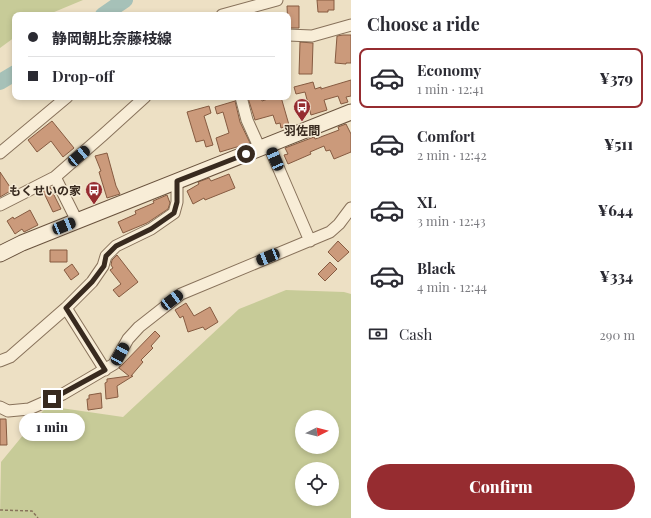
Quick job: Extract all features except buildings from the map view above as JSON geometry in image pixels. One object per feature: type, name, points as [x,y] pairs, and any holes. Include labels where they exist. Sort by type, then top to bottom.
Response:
[{"type":"main road","points":[[0,254],[22,243],[351,112]]},
{"type":"street","points":[[233,12],[277,0]]},
{"type":"street","points":[[291,35],[312,36],[351,25]]},
{"type":"street","points":[[0,153],[63,100]]},
{"type":"street","points":[[0,205],[55,176],[104,135],[142,100]]},
{"type":"street","points":[[242,100],[247,120],[264,147],[310,241]]},
{"type":"street","points":[[55,176],[77,221]]},
{"type":"street","points":[[0,361],[10,357],[66,308],[92,282],[104,266],[106,256],[116,246],[151,229],[174,213],[177,202],[177,181]]},
{"type":"street","points":[[0,407],[8,411],[29,408],[63,394],[114,364],[128,340],[139,327],[181,294],[330,232],[339,224],[351,208]]},
{"type":"street","points":[[66,308],[105,370]]},
{"type":"path","points":[[0,510],[32,511],[38,518]]},
{"type":"green space","points":[[0,0],[83,0],[54,12],[12,12],[12,39],[0,48]]},
{"type":"green space","points":[[286,290],[344,292],[351,294],[351,518],[0,518],[1,462],[47,406],[123,417],[239,309]]},
{"type":"waterway","points":[[107,12],[125,0]]},
{"type":"waterway","points":[[0,82],[12,75]]},
{"type":"place","name":"羽佐間","points":[[302,122]]},
{"type":"place","name":"もくせいの家","points":[[94,205]]},
{"type":"route","points":[[52,399],[105,370],[66,308],[92,282],[104,266],[106,256],[116,246],[151,229],[174,213],[177,202],[177,181],[246,154]]}]
